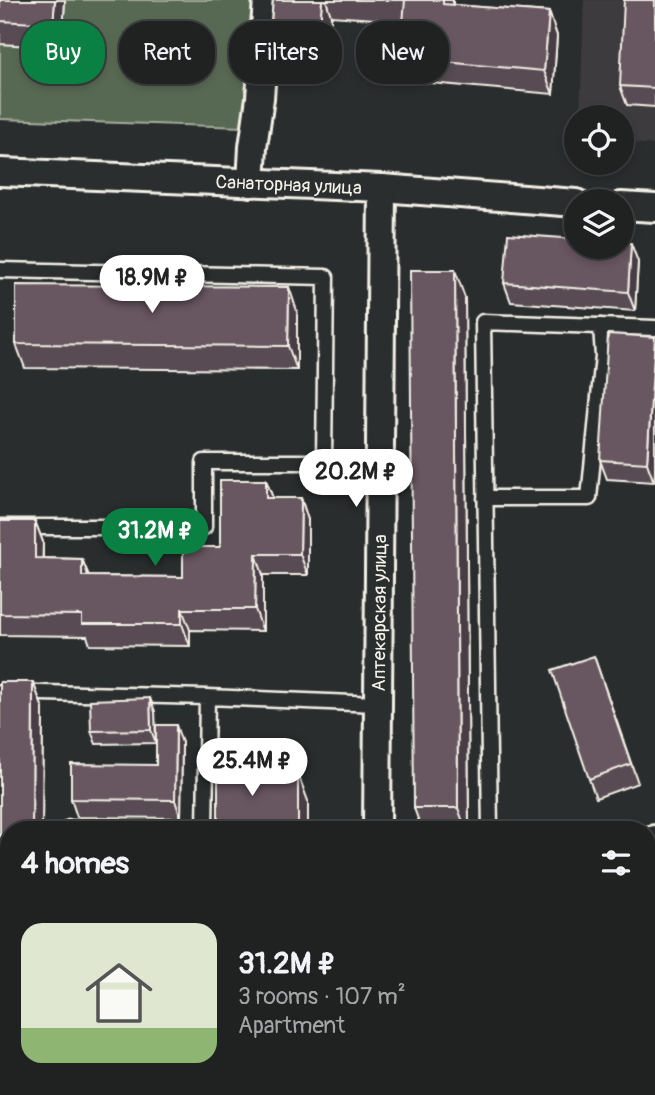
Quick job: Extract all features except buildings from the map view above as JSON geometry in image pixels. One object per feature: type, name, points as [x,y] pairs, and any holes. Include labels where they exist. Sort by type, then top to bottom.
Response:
[{"type":"street","points":[[251,183],[267,0]]},
{"type":"street","name":"Санаторная улица","points":[[0,172],[382,188],[564,202]]},
{"type":"street","name":"Аптекарская улица","points":[[377,821],[382,188]]},
{"type":"street","points":[[634,207],[655,208]]},
{"type":"lane","points":[[0,270],[326,277],[324,462]]},
{"type":"lane","points":[[490,821],[483,322],[655,328]]},
{"type":"lane","points":[[485,498],[589,498],[603,356],[601,326]]},
{"type":"lane","points":[[0,527],[204,527],[204,462],[381,463]]},
{"type":"lane","points":[[0,692],[377,704]]},
{"type":"lane","points":[[205,821],[207,697]]},
{"type":"shaded area","points":[[584,0],[655,0],[655,145],[634,143],[634,105],[580,105]]},
{"type":"green space","points":[[0,0],[252,0],[251,21],[229,21],[229,84],[246,84],[243,127],[0,119]]}]
